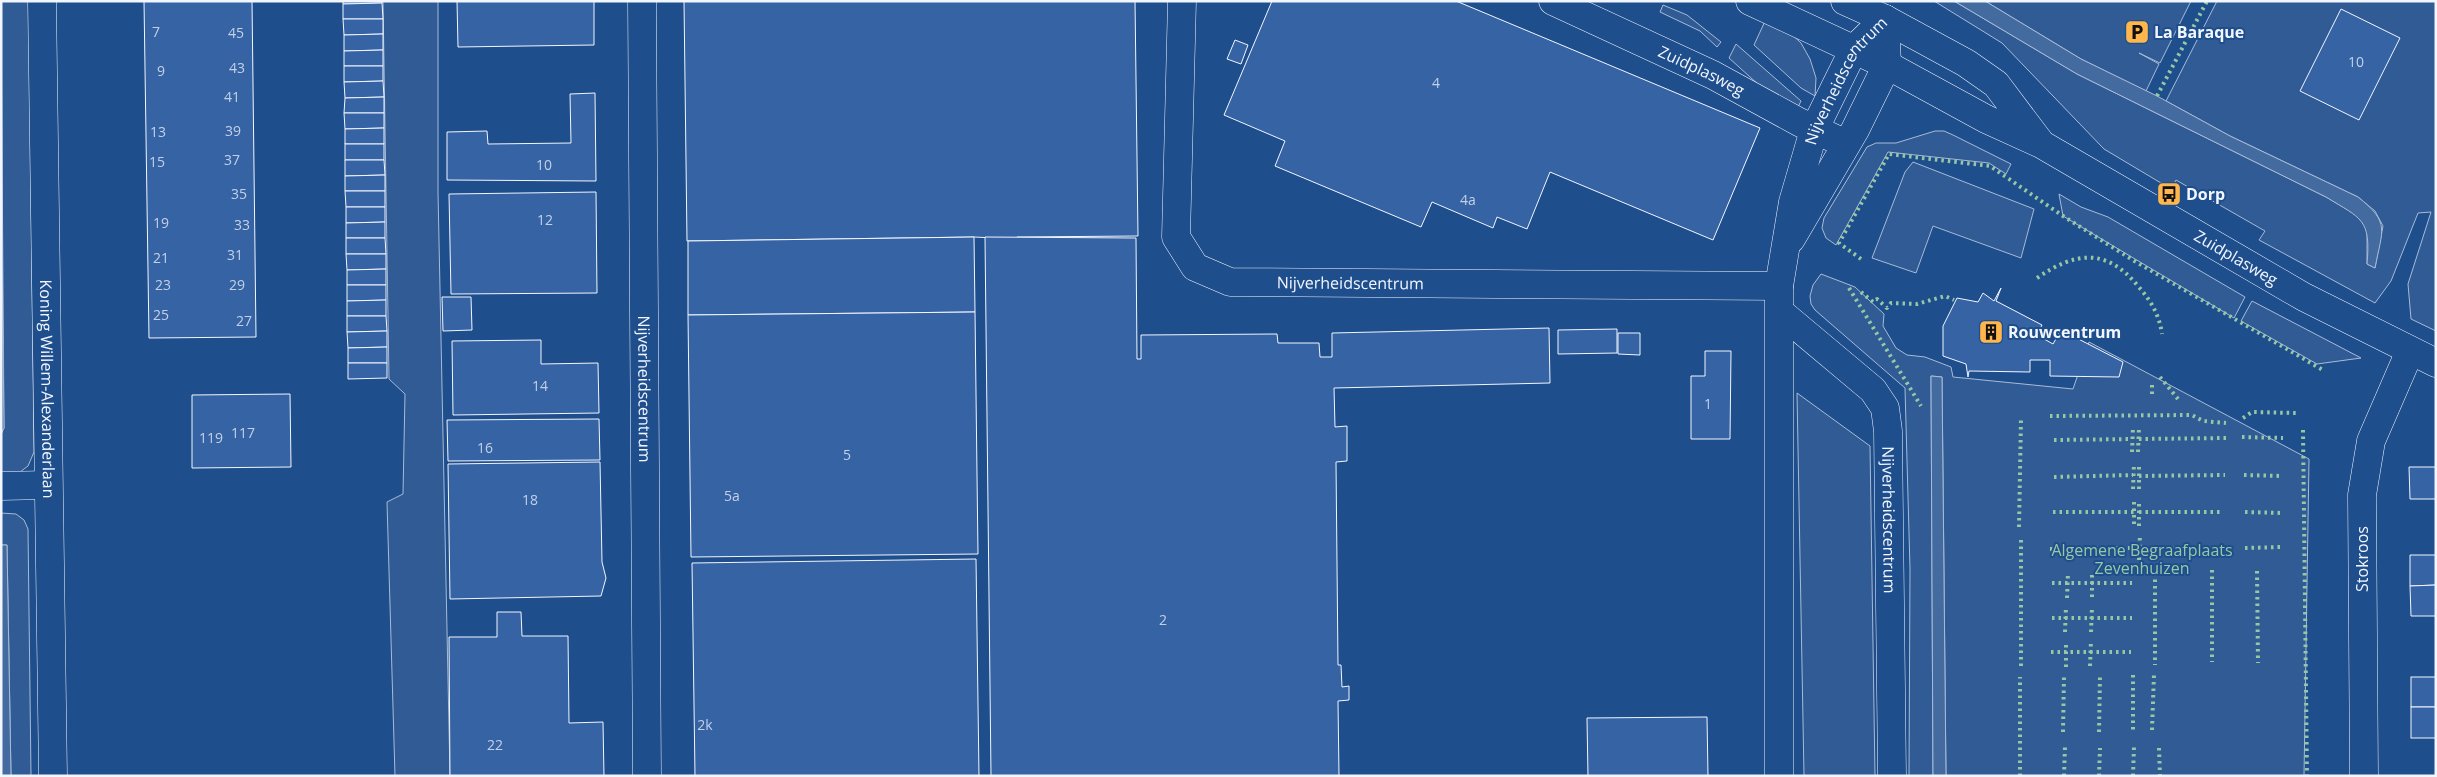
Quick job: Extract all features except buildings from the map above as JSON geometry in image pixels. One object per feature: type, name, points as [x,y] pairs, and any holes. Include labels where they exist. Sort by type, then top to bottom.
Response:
[{"type":"street","name":"Koning Willem-Alexanderlaan","points":[[42,1],[52,776]]},
{"type":"street","name":"Nijverheidscentrum","points":[[642,1],[647,776]]},
{"type":"street","name":"Nijverheidscentrum","points":[[1182,1],[1176,237],[1195,267],[1230,282],[1780,299],[1874,390],[1885,408],[1888,431],[1892,776]]},
{"type":"street","name":"Zuidplasweg","points":[[1553,1],[1713,75],[1814,130],[1846,144]]},
{"type":"street","name":"Zuidplasweg","points":[[1750,1],[1888,65],[1986,119],[2041,144],[2304,297],[2436,363]]},
{"type":"street","name":"Zuidplasweg","points":[[1845,1],[1886,19],[1966,63],[1996,84],[2041,144]]},
{"type":"street","name":"Nijverheidscentrum","points":[[1784,251],[1810,210],[1888,65],[1886,19]]},
{"type":"street","name":"Nijverheidscentrum","points":[[1779,776],[1778,479],[1780,299],[1784,251],[1793,202],[1814,130],[1854,50],[1886,19]]},
{"type":"street","name":"Stokroos","points":[[2364,776],[2362,496],[2365,467],[2378,421],[2410,351]]},
{"type":"street","points":[[1,486],[47,485]]},
{"type":"shaded area","points":[[1,1],[29,1],[34,452],[28,466],[16,475],[1,475],[1,434],[4,428]]},
{"type":"shaded area","points":[[383,1],[438,1],[438,192],[450,776],[395,776],[387,502],[403,494],[405,394],[389,379]]},
{"type":"shaded area","points":[[1934,1],[1954,1],[2077,74],[2326,197],[2358,216],[2367,229],[2367,264],[2375,268],[2383,226],[2375,211],[2358,197],[2230,136],[2166,101],[2217,1],[2436,1],[2436,331],[2411,319],[2408,284],[2431,212],[2418,213],[2391,281],[2375,303],[2259,240],[2265,231],[2176,180],[2171,189],[2104,149],[2002,43]]},
{"type":"shaded area","points":[[1954,1],[1985,1],[2081,59],[2157,96],[2230,136],[2358,197],[2376,214],[2382,228],[2375,268],[2367,264],[2367,238],[2362,222],[2348,210],[2326,197],[2077,74]]},
{"type":"shaded area","points":[[1985,1],[2191,1],[2160,63],[2139,53],[2159,64],[2146,91],[2081,59]]},
{"type":"shaded area","points":[[1663,5],[1687,15],[1721,42],[1717,47],[1700,31],[1660,12]]},
{"type":"shaded area","points":[[1766,19],[1785,28],[1801,43],[1810,59],[1816,78],[1815,96],[1801,88],[1754,45]]},
{"type":"shaded area","points":[[1736,44],[1801,101],[1797,109],[1770,95],[1729,58]]},
{"type":"shaded area","points":[[1935,131],[1944,131],[2011,164],[2006,174],[1989,163],[1888,152],[1836,245],[1826,238],[1822,228],[1824,218],[1867,147],[1876,143],[1896,143]]},
{"type":"shaded area","points":[[1913,162],[2034,209],[2021,258],[1933,226],[1916,273],[1872,258],[1905,172]]},
{"type":"shaded area","points":[[1,166],[4,428],[1,434]]},
{"type":"shaded area","points":[[2059,194],[2081,207],[2108,217],[2245,297],[2234,318],[2063,216]]},
{"type":"shaded area","name":"Algemene Begraafplaats Zevenhuizen","points":[[1821,274],[1855,287],[1884,314],[1883,326],[1896,348],[1907,355],[1925,357],[1951,367],[1953,377],[2073,389],[2089,342],[2309,459],[2304,776],[1946,776],[1942,377],[1931,376],[1933,776],[1909,776],[1910,569],[1905,388],[1815,310],[1811,304],[1810,296],[1813,285]]},
{"type":"shaded area","points":[[2252,301],[2361,358],[2317,364],[2241,321]]},
{"type":"shaded area","points":[[1931,376],[1942,377],[1946,776],[1933,776]]},
{"type":"shaded area","points":[[1797,393],[1870,446],[1875,776],[1804,776]]},
{"type":"shaded area","points":[[1,513],[16,514],[24,520],[28,529],[31,776],[11,776],[7,545],[1,545]]},
{"type":"shaded area","points":[[1,545],[7,545],[11,776],[1,776]]},
{"type":"hedge","points":[[2157,96],[2207,1]]},
{"type":"hedge","points":[[1861,259],[1839,243],[1889,154],[1990,166],[2063,216],[2136,262],[2323,370]]},
{"type":"hedge","points":[[2037,278],[2051,269],[2077,259],[2102,259],[2126,273],[2147,297],[2157,314],[2162,334]]},
{"type":"hedge","points":[[1849,288],[1921,406]]},
{"type":"hedge","points":[[1861,292],[1873,302],[1877,299],[1887,308],[1891,303],[1917,304],[1945,296],[1954,300]]},
{"type":"hedge","points":[[2160,377],[2178,399]]},
{"type":"hedge","points":[[2152,385],[2152,398]]},
{"type":"hedge","points":[[2243,418],[2252,412],[2296,413]]},
{"type":"hedge","points":[[2050,416],[2192,415],[2203,421],[2226,423]]},
{"type":"hedge","points":[[2019,527],[2021,418]]},
{"type":"hedge","points":[[2132,452],[2133,426]]},
{"type":"hedge","points":[[2138,452],[2139,427]]},
{"type":"hedge","points":[[2303,430],[2307,776]]},
{"type":"hedge","points":[[2242,437],[2283,438]]},
{"type":"hedge","points":[[2139,439],[2228,438]]},
{"type":"hedge","points":[[2054,440],[2132,439]]},
{"type":"hedge","points":[[2133,489],[2134,463]]},
{"type":"hedge","points":[[2139,463],[2139,489]]},
{"type":"hedge","points":[[2054,477],[2133,475]]},
{"type":"hedge","points":[[2139,476],[2225,475]]},
{"type":"hedge","points":[[2244,475],[2283,476]]},
{"type":"hedge","points":[[2134,499],[2134,524]]},
{"type":"hedge","points":[[2139,500],[2139,526]]},
{"type":"hedge","points":[[2053,512],[2134,512]]},
{"type":"hedge","points":[[2139,512],[2223,512]]},
{"type":"hedge","points":[[2245,512],[2284,513]]},
{"type":"hedge","points":[[2139,560],[2140,534]]},
{"type":"hedge","points":[[2021,540],[2021,667]]},
{"type":"hedge","points":[[2245,548],[2282,547]]},
{"type":"hedge","points":[[2139,548],[2225,549]]},
{"type":"hedge","points":[[2050,549],[2139,548]]},
{"type":"hedge","points":[[2212,570],[2212,662]]},
{"type":"hedge","points":[[2257,571],[2258,663]]},
{"type":"hedge","points":[[2067,598],[2068,572]]},
{"type":"hedge","points":[[2092,572],[2092,597]]},
{"type":"hedge","points":[[2155,573],[2155,665]]},
{"type":"hedge","points":[[2052,583],[2132,583]]},
{"type":"hedge","points":[[2065,632],[2066,606]]},
{"type":"hedge","points":[[2091,632],[2092,607]]},
{"type":"hedge","points":[[2052,618],[2132,618]]},
{"type":"hedge","points":[[2090,666],[2091,640]]},
{"type":"hedge","points":[[2066,641],[2066,667]]},
{"type":"hedge","points":[[2051,652],[2131,652]]},
{"type":"hedge","points":[[2152,730],[2154,674]]},
{"type":"hedge","points":[[2099,732],[2100,675]]},
{"type":"hedge","points":[[2133,675],[2133,731]]},
{"type":"hedge","points":[[2063,732],[2064,676]]},
{"type":"hedge","points":[[2020,677],[2020,776]]},
{"type":"hedge","points":[[2064,776],[2065,747]]},
{"type":"hedge","points":[[2133,776],[2134,747]]},
{"type":"hedge","points":[[2099,776],[2100,748]]},
{"type":"hedge","points":[[2159,748],[2160,776]]},
{"type":"place","name":"La Baraque","points":[[2137,32]]},
{"type":"place","name":"Dorp","points":[[2169,194]]},
{"type":"place","name":"Rouwcentrum","points":[[1991,332]]}]
